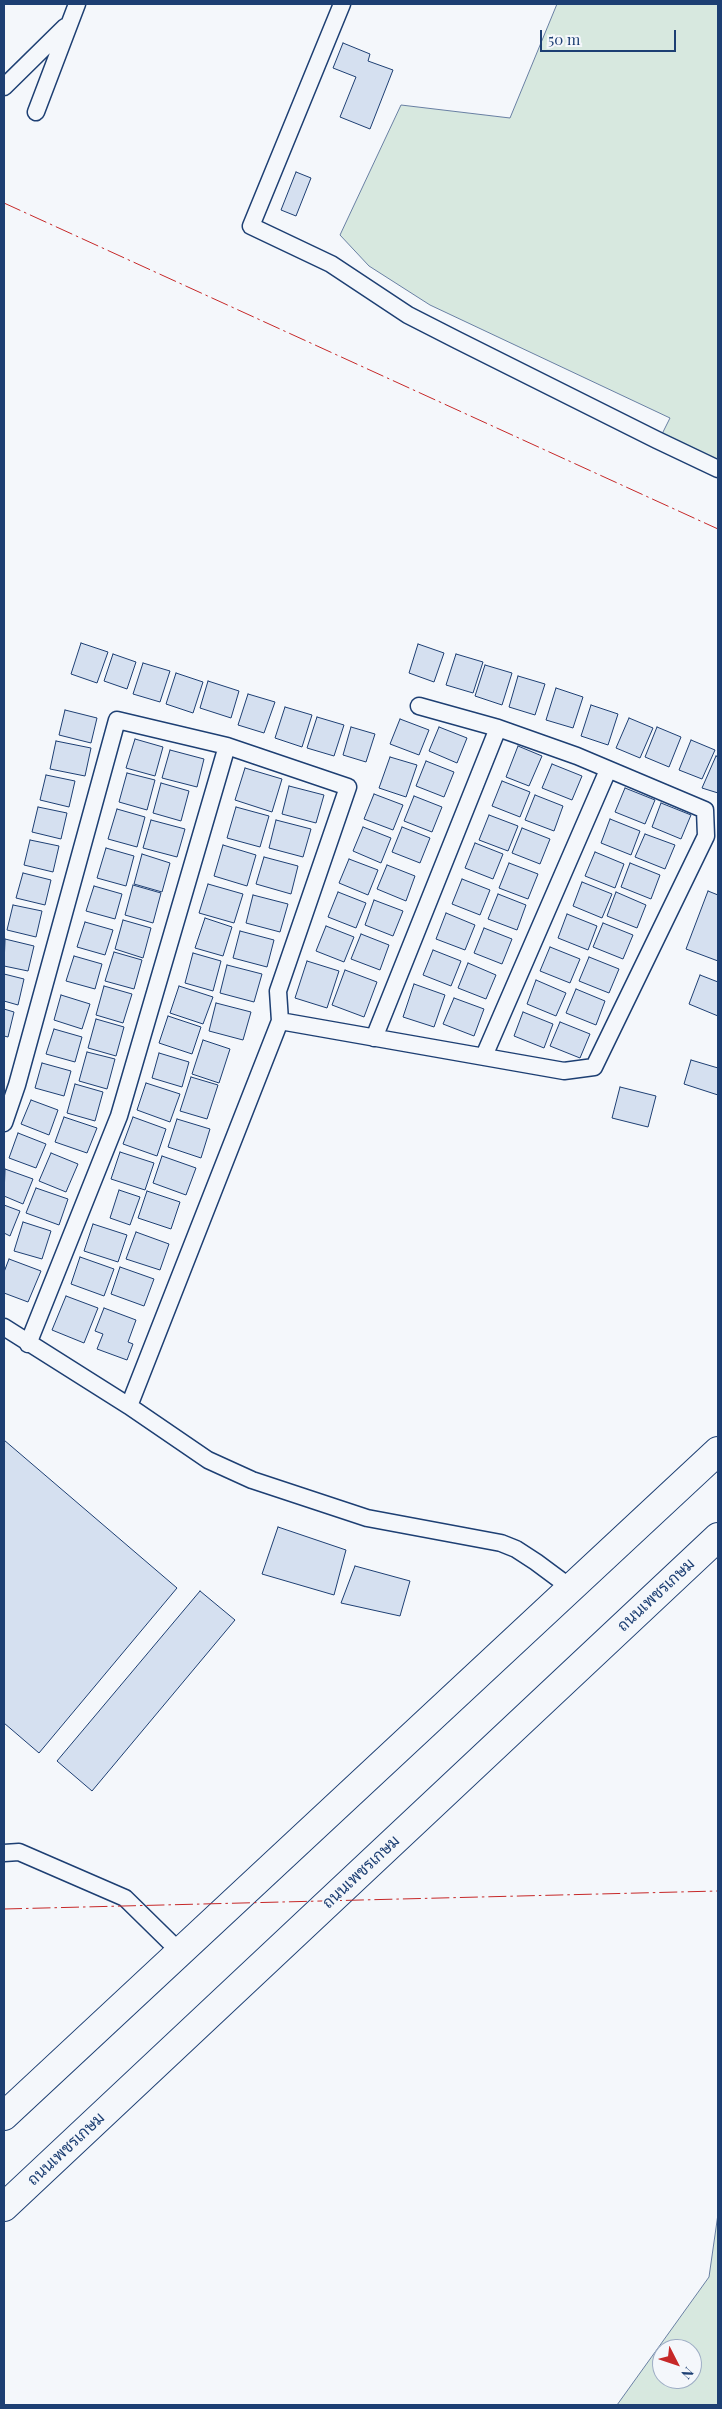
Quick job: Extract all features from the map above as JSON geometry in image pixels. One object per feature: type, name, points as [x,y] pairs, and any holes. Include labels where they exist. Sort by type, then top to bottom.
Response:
[{"type":"highway","points":[[4,2116],[718,1451]]},
{"type":"highway","name":"ถนนเพชรเกษม","points":[[4,2208],[718,1537]]},
{"type":"street","points":[[36,112],[77,4]]},
{"type":"street","points":[[342,4],[251,226],[331,264],[408,315],[718,469]]},
{"type":"street","points":[[4,87],[71,19]]},
{"type":"street","points":[[280,1021],[564,1071],[594,1067],[706,836],[705,810],[577,756],[498,728],[419,706]]},
{"type":"street","points":[[4,1123],[17,1085],[117,720],[227,746],[348,787],[278,991],[280,1021],[129,1406]]},
{"type":"street","points":[[374,1038],[498,728]]},
{"type":"street","points":[[28,1344],[119,1116],[227,746]]},
{"type":"street","points":[[484,1056],[608,770]]},
{"type":"street","points":[[4,1327],[28,1344],[129,1406],[208,1460],[252,1480],[367,1518],[501,1543],[516,1549],[571,1588]]},
{"type":"street","points":[[4,1852],[18,1852],[125,1898],[180,1952]]},
{"type":"shaded area","points":[[557,4],[718,4],[718,462],[662,434],[670,418],[430,305],[369,266],[340,235],[401,105],[510,118]]},
{"type":"shaded area","points":[[718,2214],[718,2405],[617,2405],[652,2356],[652,2389],[702,2389],[702,2339],[664,2339],[709,2277]]},
{"type":"building","points":[[343,43],[370,54],[368,61],[393,70],[370,129],[340,117],[356,77],[333,68]]},
{"type":"building","points":[[296,172],[311,178],[296,216],[281,210]]},
{"type":"building","points":[[81,643],[108,652],[97,683],[71,674]]},
{"type":"building","points":[[418,644],[444,653],[434,682],[409,673]]},
{"type":"building","points":[[113,654],[136,662],[127,689],[104,681]]},
{"type":"building","points":[[456,654],[483,662],[473,693],[446,685]]},
{"type":"building","points":[[143,663],[170,671],[160,702],[133,694]]},
{"type":"building","points":[[485,665],[512,673],[502,705],[475,696]]},
{"type":"building","points":[[176,673],[203,682],[193,713],[166,704]]},
{"type":"building","points":[[518,676],[545,684],[535,715],[509,707]]},
{"type":"building","points":[[208,681],[239,691],[231,718],[200,708]]},
{"type":"building","points":[[556,688],[583,697],[573,728],[546,720]]},
{"type":"building","points":[[248,694],[275,702],[264,733],[238,725]]},
{"type":"building","points":[[591,705],[618,714],[608,745],[581,736]]},
{"type":"building","points":[[285,707],[312,715],[302,747],[275,738]]},
{"type":"building","points":[[65,710],[97,718],[91,743],[59,735]]},
{"type":"building","points":[[317,717],[344,725],[334,756],[307,748]]},
{"type":"building","points":[[629,718],[653,728],[640,758],[616,748]]},
{"type":"building","points":[[400,719],[429,730],[419,755],[390,744]]},
{"type":"building","points":[[351,727],[375,734],[366,762],[343,755]]},
{"type":"building","points":[[439,727],[467,738],[457,763],[429,751]]},
{"type":"building","points":[[657,727],[681,737],[669,767],[645,757]]},
{"type":"building","points":[[135,739],[163,747],[155,776],[126,768]]},
{"type":"building","points":[[691,740],[715,750],[702,779],[679,770]]},
{"type":"building","points":[[56,741],[91,748],[85,776],[50,769]]},
{"type":"building","points":[[518,746],[542,756],[529,786],[506,777]]},
{"type":"building","points":[[170,750],[204,759],[197,787],[162,778]]},
{"type":"building","points":[[716,756],[718,757],[718,793],[702,788]]},
{"type":"building","points":[[390,757],[417,765],[406,797],[379,788]]},
{"type":"building","points":[[426,761],[454,772],[444,797],[416,786]]},
{"type":"building","points":[[552,764],[582,776],[572,800],[542,788]]},
{"type":"building","points":[[245,768],[282,779],[272,812],[235,800]]},
{"type":"building","points":[[127,773],[155,780],[147,810],[119,802]]},
{"type":"building","points":[[46,775],[75,781],[69,807],[40,800]]},
{"type":"building","points":[[502,781],[530,792],[520,817],[492,806]]},
{"type":"building","points":[[161,783],[189,791],[181,821],[153,813]]},
{"type":"building","points":[[289,786],[324,795],[316,823],[282,814]]},
{"type":"building","points":[[625,788],[655,800],[645,824],[615,812]]},
{"type":"building","points":[[374,794],[403,805],[393,830],[364,819]]},
{"type":"building","points":[[535,795],[563,806],[554,831],[525,820]]},
{"type":"building","points":[[414,796],[442,807],[432,832],[404,821]]},
{"type":"building","points":[[661,803],[691,815],[681,839],[652,827]]},
{"type":"building","points":[[38,807],[67,813],[61,839],[32,832]]},
{"type":"building","points":[[236,807],[269,816],[260,847],[227,838]]},
{"type":"building","points":[[117,809],[145,817],[137,847],[108,839]]},
{"type":"building","points":[[489,815],[518,826],[508,851],[479,840]]},
{"type":"building","points":[[610,819],[640,831],[631,855],[601,843]]},
{"type":"building","points":[[151,820],[185,829],[177,857],[143,848]]},
{"type":"building","points":[[276,820],[311,829],[303,857],[269,848]]},
{"type":"building","points":[[363,827],[391,838],[381,863],[353,851]]},
{"type":"building","points":[[402,827],[430,838],[420,863],[392,852]]},
{"type":"building","points":[[522,828],[550,839],[540,864],[512,853]]},
{"type":"building","points":[[645,834],[675,845],[665,869],[635,857]]},
{"type":"building","points":[[30,840],[59,846],[53,872],[24,865]]},
{"type":"building","points":[[475,843],[503,854],[493,879],[465,868]]},
{"type":"building","points":[[223,845],[256,855],[247,886],[214,876]]},
{"type":"building","points":[[106,848],[134,856],[126,886],[97,878]]},
{"type":"building","points":[[595,852],[624,864],[615,888],[585,876]]},
{"type":"building","points":[[142,854],[170,863],[162,892],[134,884]]},
{"type":"building","points":[[264,857],[298,866],[291,894],[256,884]]},
{"type":"building","points":[[349,859],[378,870],[368,895],[339,883]]},
{"type":"building","points":[[509,863],[538,874],[528,899],[499,888]]},
{"type":"building","points":[[630,863],[660,875],[651,899],[621,887]]},
{"type":"building","points":[[387,865],[415,876],[406,901],[377,889]]},
{"type":"building","points":[[23,873],[51,880],[45,905],[16,898]]},
{"type":"building","points":[[462,879],[490,890],[480,915],[452,904]]},
{"type":"building","points":[[582,882],[612,894],[602,918],[573,906]]},
{"type":"building","points":[[208,884],[243,894],[234,923],[199,913]]},
{"type":"building","points":[[133,885],[161,893],[153,923],[125,915]]},
{"type":"building","points":[[94,886],[122,894],[115,919],[86,911]]},
{"type":"building","points":[[708,891],[718,895],[718,961],[686,949]]},
{"type":"building","points":[[338,892],[366,903],[356,928],[328,917]]},
{"type":"building","points":[[616,892],[646,905],[637,928],[607,916]]},
{"type":"building","points":[[498,894],[526,905],[517,930],[488,919]]},
{"type":"building","points":[[253,895],[288,904],[280,932],[246,923]]},
{"type":"building","points":[[374,900],[403,911],[393,936],[365,925]]},
{"type":"building","points":[[13,905],[42,911],[36,937],[7,930]]},
{"type":"building","points":[[446,913],[475,925],[465,950],[436,939]]},
{"type":"building","points":[[567,914],[597,926],[588,950],[558,938]]},
{"type":"building","points":[[205,918],[232,927],[223,956],[195,948]]},
{"type":"building","points":[[123,920],[151,928],[143,958],[115,949]]},
{"type":"building","points":[[85,922],[113,930],[105,955],[77,947]]},
{"type":"building","points":[[603,923],[633,935],[623,959],[593,947]]},
{"type":"building","points":[[326,926],[354,937],[344,962],[316,951]]},
{"type":"building","points":[[484,928],[512,939],[502,964],[474,953]]},
{"type":"building","points":[[240,931],[274,940],[267,967],[233,958]]},
{"type":"building","points":[[361,934],[389,945],[380,970],[351,959]]},
{"type":"building","points":[[5,939],[34,946],[28,971],[4,966]]},
{"type":"building","points":[[550,947],[580,959],[570,983],[540,971]]},
{"type":"building","points":[[433,950],[461,961],[451,986],[423,975]]},
{"type":"building","points":[[114,952],[142,960],[134,989],[105,981]]},
{"type":"building","points":[[193,953],[221,961],[213,991],[185,983]]},
{"type":"building","points":[[74,956],[102,964],[95,989],[66,981]]},
{"type":"building","points":[[589,957],[619,969],[609,993],[579,981]]},
{"type":"building","points":[[307,961],[339,971],[327,1008],[295,998]]},
{"type":"building","points":[[468,963],[496,975],[486,999],[458,988]]},
{"type":"building","points":[[227,965],[262,974],[254,1002],[220,993]]},
{"type":"building","points":[[345,970],[377,982],[364,1017],[332,1005]]},
{"type":"building","points":[[4,974],[24,979],[18,1005],[4,1001]]},
{"type":"building","points":[[700,975],[718,982],[718,1016],[689,1004]]},
{"type":"building","points":[[536,980],[566,993],[556,1016],[527,1004]]},
{"type":"building","points":[[414,984],[445,995],[434,1027],[403,1017]]},
{"type":"building","points":[[104,986],[132,994],[123,1023],[96,1015]]},
{"type":"building","points":[[179,986],[213,997],[203,1024],[170,1013]]},
{"type":"building","points":[[576,989],[605,1001],[596,1025],[566,1013]]},
{"type":"building","points":[[61,995],[90,1004],[82,1029],[54,1020]]},
{"type":"building","points":[[454,998],[484,1009],[474,1036],[443,1024]]},
{"type":"building","points":[[216,1003],[251,1012],[243,1040],[209,1031]]},
{"type":"building","points":[[4,1009],[14,1012],[8,1037],[4,1036]]},
{"type":"building","points":[[523,1012],[553,1024],[544,1048],[514,1036]]},
{"type":"building","points":[[168,1016],[201,1027],[192,1054],[159,1043]]},
{"type":"building","points":[[96,1019],[124,1027],[116,1056],[88,1048]]},
{"type":"building","points":[[560,1022],[590,1034],[580,1058],[550,1046]]},
{"type":"building","points":[[54,1029],[82,1037],[75,1062],[46,1054]]},
{"type":"building","points":[[203,1040],[230,1049],[219,1083],[192,1074]]},
{"type":"building","points":[[87,1052],[115,1059],[107,1089],[79,1081]]},
{"type":"building","points":[[159,1053],[189,1062],[182,1087],[152,1078]]},
{"type":"building","points":[[691,1060],[718,1068],[718,1095],[684,1084]]},
{"type":"building","points":[[42,1063],[71,1071],[64,1096],[35,1088]]},
{"type":"building","points":[[191,1077],[218,1085],[207,1119],[180,1111]]},
{"type":"building","points":[[146,1083],[180,1094],[170,1122],[137,1110]]},
{"type":"building","points":[[75,1084],[103,1092],[95,1121],[67,1113]]},
{"type":"building","points":[[620,1087],[656,1096],[648,1127],[612,1118]]},
{"type":"building","points":[[31,1100],[58,1110],[49,1135],[21,1124]]},
{"type":"building","points":[[64,1117],[97,1128],[87,1153],[55,1142]]},
{"type":"building","points":[[133,1117],[166,1129],[157,1156],[123,1144]]},
{"type":"building","points":[[177,1119],[210,1129],[201,1158],[168,1147]]},
{"type":"building","points":[[18,1133],[46,1144],[36,1168],[9,1158]]},
{"type":"building","points":[[120,1152],[154,1163],[145,1190],[111,1179]]},
{"type":"building","points":[[51,1153],[78,1164],[66,1192],[39,1181]]},
{"type":"building","points":[[162,1156],[196,1168],[186,1195],[153,1183]]},
{"type":"building","points":[[5,1169],[33,1179],[23,1204],[4,1196]]},
{"type":"building","points":[[36,1188],[68,1199],[59,1225],[26,1213]]},
{"type":"building","points":[[119,1190],[140,1197],[130,1225],[110,1218]]},
{"type":"building","points":[[147,1191],[180,1202],[171,1229],[138,1218]]},
{"type":"building","points":[[4,1205],[20,1211],[10,1236],[4,1233]]},
{"type":"building","points":[[23,1222],[51,1231],[42,1259],[14,1251]]},
{"type":"building","points":[[93,1224],[127,1235],[118,1262],[84,1251]]},
{"type":"building","points":[[136,1232],[169,1244],[160,1270],[126,1259]]},
{"type":"building","points":[[80,1257],[114,1269],[104,1296],[71,1284]]},
{"type":"building","points":[[9,1259],[41,1271],[28,1302],[4,1293],[4,1272]]},
{"type":"building","points":[[120,1267],[154,1279],[144,1306],[111,1294]]},
{"type":"building","points":[[66,1296],[98,1308],[84,1343],[52,1330]]},
{"type":"building","points":[[104,1308],[136,1320],[128,1342],[133,1344],[127,1360],[97,1349],[103,1334],[95,1331]]},
{"type":"building","points":[[4,1440],[177,1588],[39,1753],[4,1723]]},
{"type":"building","points":[[278,1527],[346,1550],[334,1595],[262,1574]]},
{"type":"building","points":[[355,1566],[410,1581],[400,1616],[341,1603]]},
{"type":"building","points":[[200,1591],[235,1620],[92,1791],[57,1761]]},
{"type":"power","points":[[4,203],[718,529]]},
{"type":"power","points":[[4,1909],[718,1891]]}]
